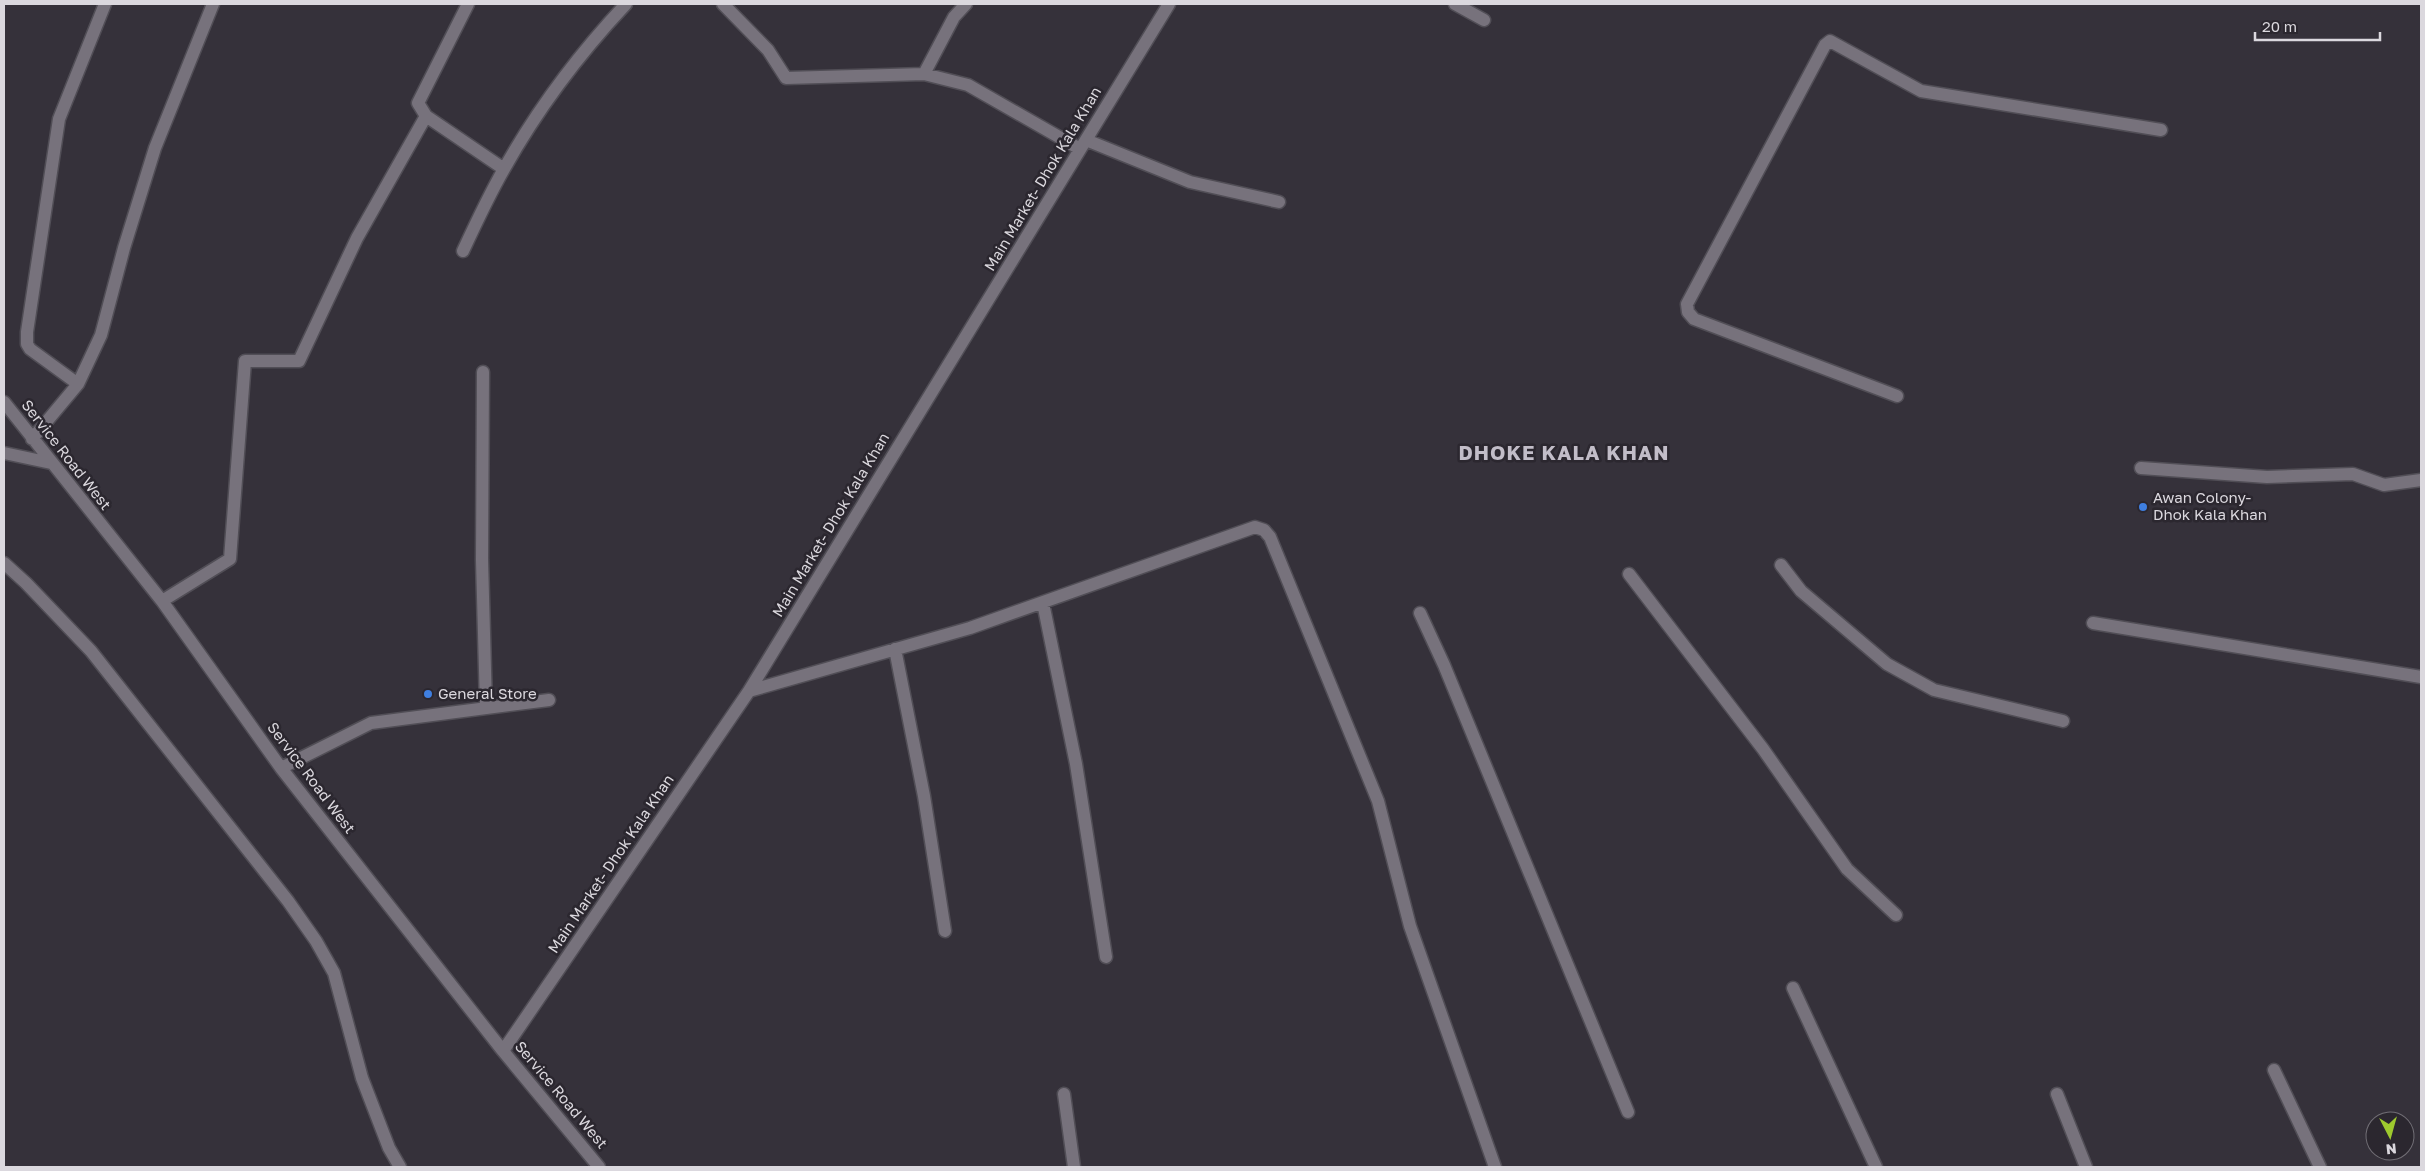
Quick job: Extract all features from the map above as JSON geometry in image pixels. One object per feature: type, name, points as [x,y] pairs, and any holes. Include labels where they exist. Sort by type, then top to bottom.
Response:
[{"type":"street","points":[[78,384],[30,349],[27,344],[27,332],[59,119],[105,4]]},
{"type":"street","points":[[32,439],[78,384],[101,335],[124,248],[155,148],[214,4]]},
{"type":"street","points":[[468,4],[418,103],[426,116],[504,169]]},
{"type":"street","points":[[462,250],[504,169],[538,116],[598,33],[626,4]]},
{"type":"street","points":[[724,4],[768,50],[786,78],[924,74],[968,85],[1083,144],[1190,182],[1279,202]]},
{"type":"street","points":[[924,74],[954,17],[966,4]]},
{"type":"street","name":"Main Market- Dhok Kala Khan","points":[[503,1051],[749,691],[1169,4]]},
{"type":"street","points":[[1455,4],[1484,20]]},
{"type":"street","points":[[1897,396],[1694,318],[1688,312],[1687,304],[1825,44],[1830,40],[1921,91],[2162,130]]},
{"type":"street","points":[[162,601],[230,559],[245,361],[298,361],[357,238],[426,116]]},
{"type":"street","points":[[483,372],[482,560],[486,707]]},
{"type":"street","name":"Service Road West","points":[[4,402],[162,601],[281,768],[503,1051],[599,1167]]},
{"type":"street","points":[[4,454],[51,463]]},
{"type":"street","points":[[2141,468],[2267,477],[2353,474],[2384,485],[2421,480]]},
{"type":"street","points":[[749,691],[895,650],[1043,603],[1255,527],[1264,530],[1270,537],[1378,801],[1410,926],[1495,1167]]},
{"type":"street","points":[[4,563],[26,583],[91,651],[288,901],[316,940],[334,973],[362,1078],[389,1148],[400,1167]]},
{"type":"street","points":[[1781,565],[1801,590],[1887,664],[1934,690],[2062,721]]},
{"type":"street","points":[[1629,574],[1763,749],[1847,869],[1896,915]]},
{"type":"street","points":[[1043,603],[1076,764],[1106,957]]},
{"type":"street","points":[[1420,613],[1448,674],[1628,1112]]},
{"type":"street","points":[[2093,623],[2421,678]]},
{"type":"street","points":[[895,650],[924,796],[945,931]]},
{"type":"street","points":[[281,768],[371,723],[549,700]]},
{"type":"street","points":[[1793,988],[1876,1167]]},
{"type":"street","points":[[2274,1070],[2320,1167]]},
{"type":"street","points":[[1064,1094],[1074,1167]]},
{"type":"street","points":[[2057,1094],[2086,1167]]},
{"type":"place","name":"Awan Colony- Dhok Kala Khan","points":[[2143,507]]},
{"type":"place","name":"General Store","points":[[428,694]]},
{"type":"district","name":"DHOKE KALA KHAN","points":[[1564,453]]}]
